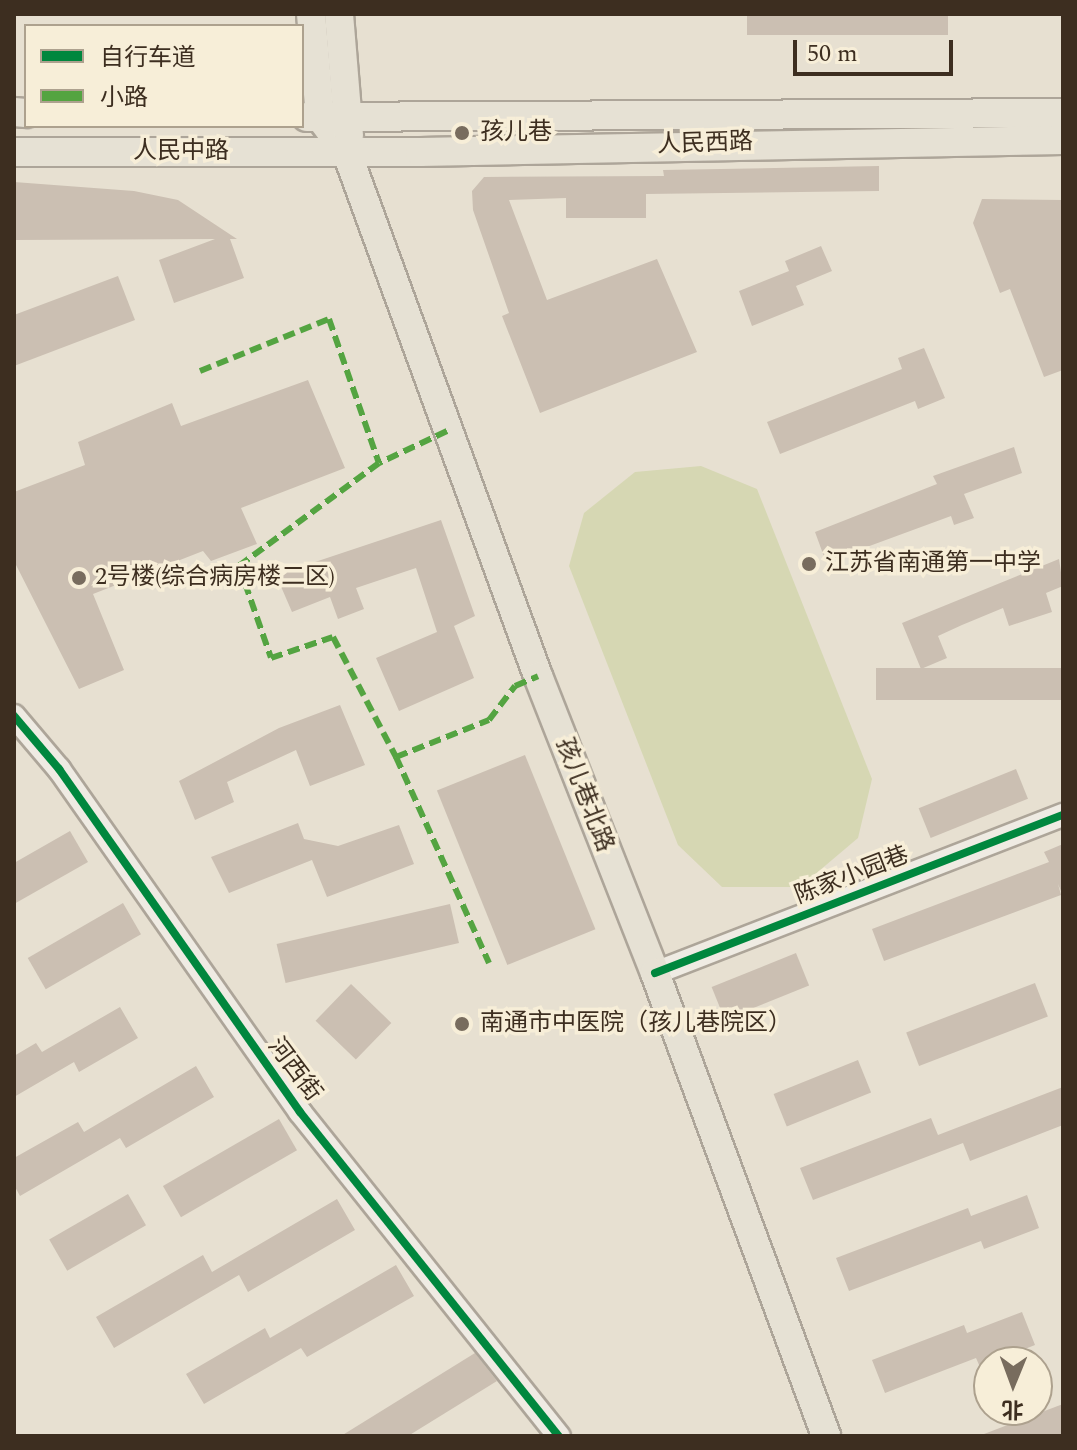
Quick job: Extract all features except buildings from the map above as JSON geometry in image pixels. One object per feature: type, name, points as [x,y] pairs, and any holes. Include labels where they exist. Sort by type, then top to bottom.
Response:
[{"type":"main road","points":[[311,14],[311,117],[347,153]]},
{"type":"main road","points":[[339,14],[350,117],[347,153]]},
{"type":"main road","name":"人民西路","points":[[350,117],[1063,113]]},
{"type":"main road","points":[[311,117],[350,117]]},
{"type":"main road","name":"人民西路","points":[[347,153],[1063,140]]},
{"type":"main road","name":"人民中路","points":[[14,152],[347,153]]},
{"type":"main road","name":"孩儿巷北路","points":[[347,153],[527,647],[655,973],[826,1436]]},
{"type":"street","name":"河西街","points":[[14,716],[59,769],[300,1112],[559,1436]]},
{"type":"street","name":"陈家小园巷","points":[[655,973],[1063,815]]},
{"type":"green space","points":[[701,466],[757,489],[872,779],[858,838],[800,887],[722,887],[678,845],[569,566],[584,513],[635,472]]},
{"type":"marked path","points":[[200,371],[329,319],[379,463]]},
{"type":"marked path","points":[[447,431],[379,463],[239,566],[271,658],[333,637],[396,757],[489,963]]},
{"type":"marked path","points":[[396,757],[489,720],[515,686],[538,676]]},
{"type":"cycle path","points":[[14,716],[59,769],[300,1112],[559,1436]]},
{"type":"cycle path","points":[[655,973],[1063,815]]},
{"type":"place","name":"孩儿巷","points":[[462,133]]},
{"type":"place","name":"江苏省南通第一中学","points":[[809,564]]},
{"type":"place","name":"2号楼(综合病房楼二区)","points":[[79,578]]},
{"type":"place","name":"南通市中医院（孩儿巷院区）","points":[[462,1024]]}]
